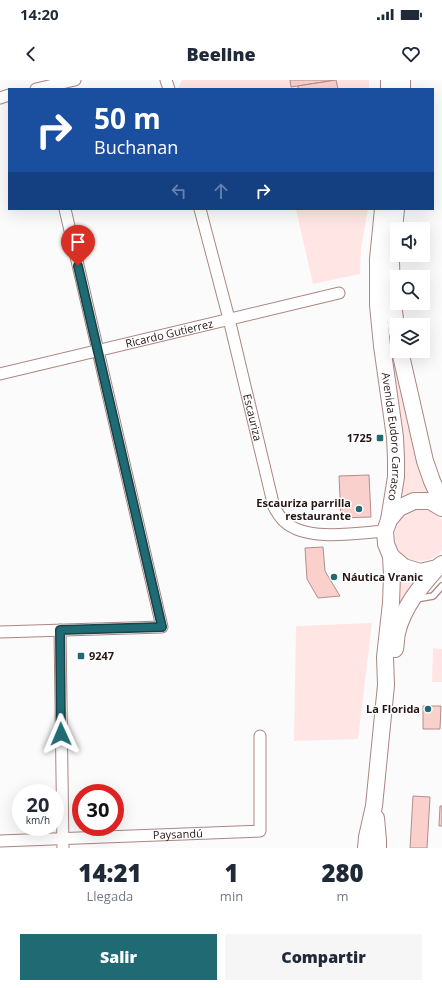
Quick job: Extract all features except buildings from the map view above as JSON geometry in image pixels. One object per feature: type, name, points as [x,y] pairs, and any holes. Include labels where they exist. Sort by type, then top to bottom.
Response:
[{"type":"main road","name":"Avenida Eudoro Carrasco","points":[[383,210],[378,259],[378,305],[382,346],[395,437],[396,459],[396,477],[387,526],[386,544],[391,556]]},
{"type":"main road","points":[[395,318],[392,296],[391,261],[396,210]]},
{"type":"main road","name":"Avenida Eudoro Carrasco","points":[[401,358],[425,461],[432,482],[442,503]]},
{"type":"main road","points":[[387,526],[399,508],[414,501],[430,501],[442,508]]},
{"type":"main road","points":[[391,556],[404,567],[420,572],[439,566]]},
{"type":"main road","points":[[366,848],[374,806],[386,685],[384,657],[391,603],[391,556]]},
{"type":"main road","points":[[386,685],[394,657],[397,633],[404,613],[423,583],[439,566]]},
{"type":"main road","points":[[374,806],[378,848]]},
{"type":"street","points":[[40,88],[75,80]]},
{"type":"street","points":[[0,632],[162,627],[65,210]]},
{"type":"street","name":"Escauriza","points":[[200,210],[229,319],[274,507],[284,522],[296,530],[314,534],[354,534],[387,526]]},
{"type":"street","name":"Ricardo Gutierrez","points":[[0,374],[339,293]]},
{"type":"street","points":[[60,630],[63,843]]},
{"type":"street","name":"Paysandú","points":[[0,841],[63,843],[260,831],[260,736]]},
{"type":"lane","points":[[412,599],[433,596],[442,586]]},
{"type":"shaded area","points":[[182,80],[369,80],[369,88],[178,88]]},
{"type":"shaded area","points":[[296,210],[368,210],[361,249],[360,274],[313,284]]},
{"type":"shaded area","points":[[385,301],[390,324],[390,358],[396,358],[399,375],[429,493],[415,491],[399,497]]},
{"type":"shaded area","points":[[425,509],[435,513],[442,520],[442,550],[431,559],[416,561],[407,558],[400,551],[396,543],[395,534],[397,525],[402,517],[414,510]]},
{"type":"shaded area","points":[[398,575],[417,582],[398,604]]},
{"type":"shaded area","points":[[372,623],[358,739],[294,741],[296,626]]},
{"type":"shaded area","points":[[433,648],[442,649],[442,682],[432,682]]},
{"type":"place","name":"1725","points":[[380,438]]},
{"type":"place","name":"Escauriza parrilla restaurante","points":[[359,509]]},
{"type":"place","name":"Náutica Vranic","points":[[334,577]]},
{"type":"place","name":"9247","points":[[81,656]]},
{"type":"place","name":"La Florida","points":[[428,709]]},
{"type":"route","points":[[61,734],[60,630],[162,627],[78,266]]}]
